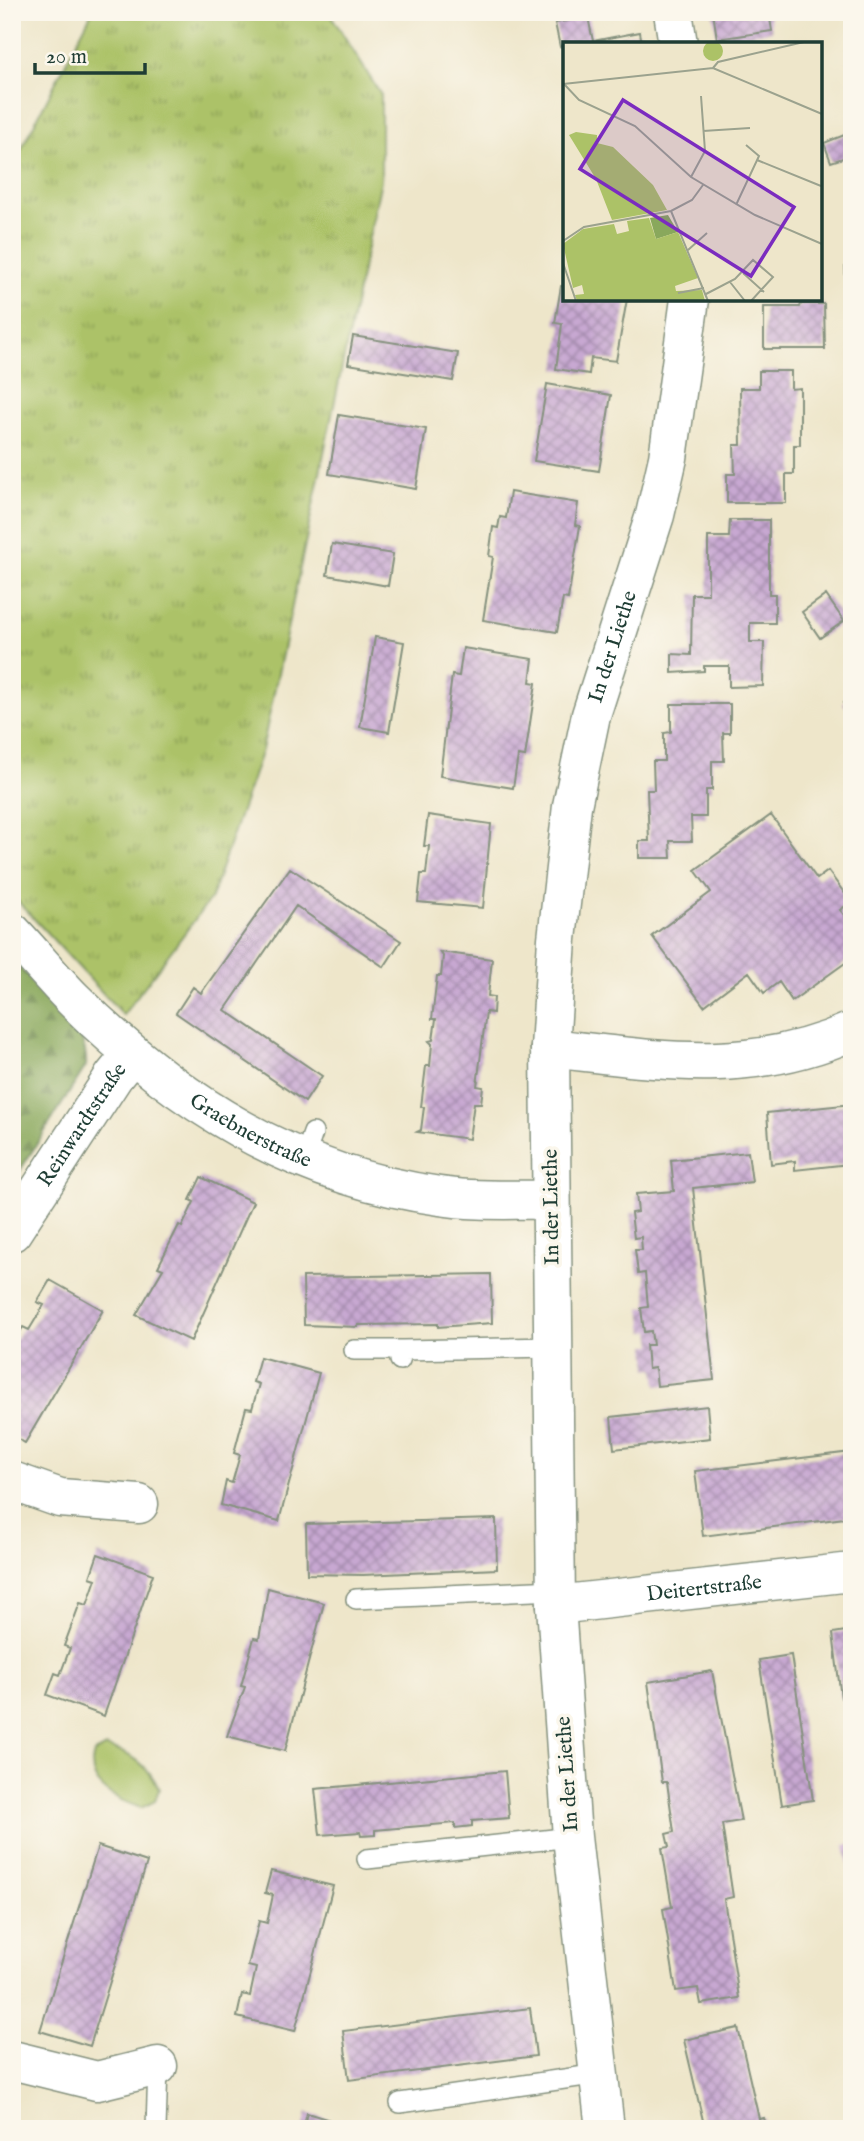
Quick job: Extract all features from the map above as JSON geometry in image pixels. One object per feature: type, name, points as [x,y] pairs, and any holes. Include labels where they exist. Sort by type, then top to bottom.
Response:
[{"type":"street","points":[[673,12],[678,42]]},
{"type":"street","name":"In der Liethe","points":[[605,2129],[572,1837],[556,1598],[550,1048],[557,939],[572,806],[591,715],[655,515],[668,458],[690,301]]},
{"type":"street","name":"Graebnerstraße","points":[[12,932],[72,999],[132,1054],[236,1129],[308,1147],[354,1180],[442,1197],[551,1200]]},
{"type":"street","points":[[550,1048],[687,1063],[739,1062],[798,1050],[852,1031]]},
{"type":"street","name":"Reinwardtstraße","points":[[12,1232],[114,1076],[132,1054]]},
{"type":"street","points":[[12,1481],[60,1498],[139,1504]]},
{"type":"street","name":"Deitertstraße","points":[[556,1598],[675,1594],[852,1572]]},
{"type":"street","points":[[12,2060],[97,2081],[158,2066]]},
{"type":"lane","points":[[354,1350],[402,1355],[555,1347]]},
{"type":"lane","points":[[356,1599],[402,1603],[556,1598]]},
{"type":"lane","points":[[367,1859],[417,1859],[572,1837]]},
{"type":"lane","points":[[156,2129],[158,2066]]},
{"type":"lane","points":[[400,2104],[449,2103],[598,2074]]},
{"type":"green space","points":[[92,12],[329,12],[381,95],[381,180],[262,750],[211,898],[123,1015],[12,895],[12,167]]},
{"type":"green space","points":[[12,961],[49,995],[72,1021],[85,1050],[86,1066],[12,1183]]},
{"type":"green space","points":[[106,1747],[124,1753],[144,1766],[159,1789],[155,1801],[141,1808],[104,1789],[93,1774],[92,1764],[94,1753]]},
{"type":"building","points":[[713,12],[769,12],[772,31],[717,39]]},
{"type":"building","points":[[588,17],[593,41],[640,32],[642,42],[563,42],[560,47],[555,23]]},
{"type":"building","points":[[852,132],[852,155],[831,162],[824,143]]},
{"type":"building","points":[[845,267],[852,267],[852,286],[846,286]]},
{"type":"building","points":[[561,286],[563,301],[627,301],[616,361],[591,358],[589,374],[556,369],[562,324],[555,323]]},
{"type":"building","points":[[801,304],[824,304],[825,349],[764,349],[764,307],[800,307]]},
{"type":"building","points":[[353,336],[458,353],[453,381],[348,364]]},
{"type":"building","points":[[759,371],[791,371],[791,389],[800,388],[800,445],[794,445],[794,474],[786,474],[786,503],[727,503],[727,474],[735,474],[734,445],[741,445],[740,388],[759,388]]},
{"type":"building","points":[[547,384],[611,395],[599,471],[534,461]]},
{"type":"building","points":[[339,415],[426,429],[416,489],[329,474]]},
{"type":"building","points":[[510,492],[578,503],[575,525],[580,526],[568,599],[563,598],[557,632],[483,620],[493,557],[489,556],[493,527],[498,528],[500,517],[506,518]]},
{"type":"building","points":[[730,520],[769,520],[769,594],[775,594],[775,623],[750,623],[750,642],[764,642],[763,686],[729,687],[729,666],[704,666],[704,671],[672,673],[672,654],[691,655],[692,594],[708,594],[708,537],[729,537]]},
{"type":"building","points":[[332,544],[393,554],[388,586],[327,575]]},
{"type":"building","points":[[826,595],[844,621],[820,638],[802,612]]},
{"type":"building","points":[[375,637],[404,642],[389,732],[360,727]]},
{"type":"building","points":[[463,648],[533,659],[530,682],[536,683],[525,757],[518,756],[513,788],[440,776],[452,675],[459,676]]},
{"type":"building","points":[[852,697],[852,715],[843,703]]},
{"type":"building","points":[[671,704],[730,704],[730,733],[723,733],[724,761],[712,761],[712,790],[706,790],[706,817],[691,817],[692,841],[670,841],[671,858],[639,858],[639,841],[649,841],[647,790],[654,790],[653,761],[664,761],[664,733],[671,732]]},
{"type":"building","points":[[428,815],[491,824],[483,908],[418,902],[421,874],[426,874],[429,846],[424,846]]},
{"type":"building","points":[[771,815],[817,879],[828,871],[851,902],[840,910],[852,925],[852,958],[792,1001],[779,982],[764,993],[749,972],[704,1006],[652,936],[711,892],[695,870]]},
{"type":"building","points":[[290,868],[401,941],[384,967],[296,906],[225,1010],[322,1076],[305,1102],[176,1013],[193,987],[201,993]]},
{"type":"building","points":[[440,952],[492,959],[488,996],[494,997],[493,1013],[486,1012],[477,1086],[483,1087],[481,1103],[474,1103],[469,1139],[417,1132],[421,1130],[426,1066],[430,1066],[432,1044],[429,1041],[433,1040],[436,1019],[432,1019],[437,976],[441,976],[443,956]]},
{"type":"building","points":[[852,1104],[849,1164],[795,1170],[795,1161],[771,1164],[767,1113]]},
{"type":"building","points":[[748,1152],[752,1182],[693,1188],[714,1380],[657,1386],[655,1368],[648,1369],[646,1345],[653,1345],[651,1331],[644,1332],[641,1308],[648,1307],[645,1273],[638,1274],[635,1250],[642,1250],[641,1237],[634,1238],[631,1213],[638,1212],[636,1194],[674,1191],[671,1160]]},
{"type":"building","points":[[201,1177],[253,1202],[191,1341],[136,1315],[163,1269],[158,1267],[194,1202],[190,1200]]},
{"type":"building","points":[[491,1274],[492,1323],[438,1327],[438,1324],[358,1327],[304,1325],[303,1277]]},
{"type":"building","points":[[50,1280],[103,1310],[25,1443],[12,1435],[12,1344],[23,1327],[29,1330],[44,1305],[37,1302]]},
{"type":"building","points":[[260,1357],[319,1373],[279,1521],[221,1505],[226,1481],[232,1483],[240,1455],[234,1453],[246,1408],[252,1409],[259,1384],[253,1382]]},
{"type":"building","points":[[707,1406],[710,1438],[614,1449],[611,1417]]},
{"type":"building","points":[[852,1452],[852,1517],[703,1536],[695,1471]]},
{"type":"building","points":[[496,1519],[497,1569],[363,1575],[307,1574],[306,1524]]},
{"type":"building","points":[[98,1554],[153,1574],[104,1716],[47,1695],[55,1673],[60,1675],[70,1648],[64,1646],[80,1603],[87,1605],[96,1579],[90,1577]]},
{"type":"building","points":[[268,1588],[324,1603],[285,1751],[227,1736],[245,1687],[241,1686],[254,1638],[259,1639]]},
{"type":"building","points":[[852,1630],[852,1697],[841,1698],[833,1633]]},
{"type":"building","points":[[791,1655],[813,1800],[782,1805],[759,1660]]},
{"type":"building","points":[[712,1671],[741,1821],[722,1824],[733,1897],[724,1899],[739,1998],[701,2004],[698,1988],[676,1991],[663,1909],[672,1907],[662,1848],[669,1847],[666,1834],[674,1832],[667,1782],[662,1782],[648,1682]]},
{"type":"building","points":[[505,1771],[509,1818],[472,1821],[472,1826],[455,1828],[455,1823],[375,1830],[375,1835],[361,1836],[360,1832],[320,1835],[315,1789]]},
{"type":"building","points":[[852,1844],[852,1877],[850,1877],[845,1845]]},
{"type":"building","points":[[98,1846],[147,1862],[90,2046],[40,2031]]},
{"type":"building","points":[[271,1871],[333,1886],[295,2031],[237,2017],[242,1994],[250,1996],[256,1968],[248,1966],[259,1921],[267,1923],[273,1895],[265,1893]]},
{"type":"building","points":[[530,2008],[536,2056],[349,2080],[343,2031]]},
{"type":"building","points":[[738,2028],[759,2119],[764,2118],[767,2129],[705,2129],[684,2040]]},
{"type":"building","points":[[307,2113],[356,2128],[356,2129],[303,2129]]}]
